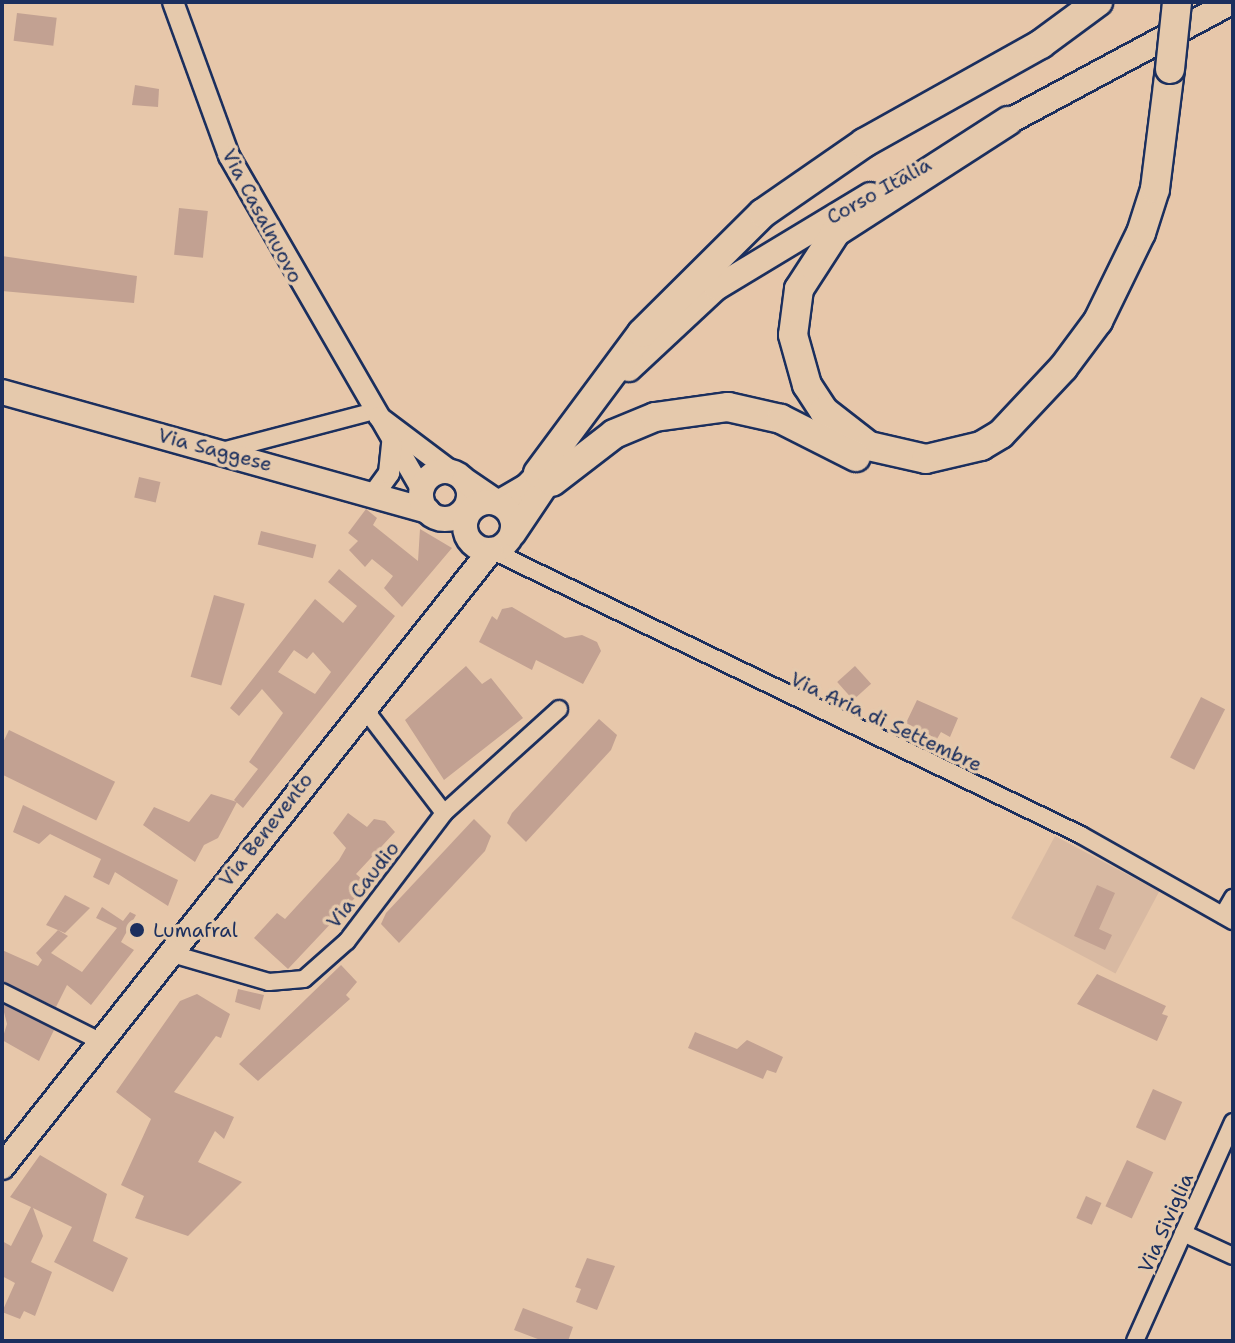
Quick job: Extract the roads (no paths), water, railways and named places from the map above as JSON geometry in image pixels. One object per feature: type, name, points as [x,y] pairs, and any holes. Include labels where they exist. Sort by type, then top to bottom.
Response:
[{"type":"highway","points":[[545,478],[642,333],[763,213],[864,143],[1041,44],[1098,2]]},
{"type":"highway","points":[[545,478],[614,434],[641,423],[728,407],[781,419],[895,471],[973,465],[1010,446],[1074,376],[1136,284],[1170,191],[1179,65],[1177,2]]},
{"type":"highway","points":[[1008,121],[944,168],[836,232],[799,289],[793,335],[807,385],[824,411],[869,446],[926,459],[981,446],[1001,434],[1063,368],[1098,321],[1141,233],[1155,189],[1192,2]]},
{"type":"main road","name":"Corso Italia","points":[[545,478],[649,346],[716,288],[1008,121],[1232,2]]},
{"type":"main road","name":"Via Saggese","points":[[2,392],[374,494],[429,506]]},
{"type":"main road","points":[[429,506],[436,473],[458,476],[498,503],[513,518],[496,542]]},
{"type":"main road","points":[[429,506],[450,518],[466,506],[458,476]]},
{"type":"main road","points":[[498,503],[545,478]]},
{"type":"main road","points":[[496,542],[545,478]]},
{"type":"main road","name":"Via Benevento","points":[[2,1165],[471,569],[496,542],[466,516],[476,505],[498,503]]},
{"type":"main road","points":[[429,506],[496,542]]},
{"type":"street","name":"Via Casalnuovo","points":[[173,2],[229,156],[429,506]]},
{"type":"street","points":[[220,452],[377,414],[458,476]]},
{"type":"street","points":[[374,494],[389,473],[392,443]]},
{"type":"street","name":"Via Aria di Settembre","points":[[496,542],[518,567],[1081,835],[1228,918]]},
{"type":"street","points":[[363,707],[444,813]]},
{"type":"street","name":"Via Caudio","points":[[169,953],[269,982],[304,979],[347,941],[444,813],[559,709]]},
{"type":"street","points":[[1228,918],[1233,898]]},
{"type":"street","points":[[2,992],[100,1041]]},
{"type":"street","name":"Via Siviglia","points":[[1136,1340],[1233,1122]]},
{"type":"street","points":[[1183,1233],[1233,1256]]},
{"type":"place","name":"Lumafral","points":[[137,930]]}]
